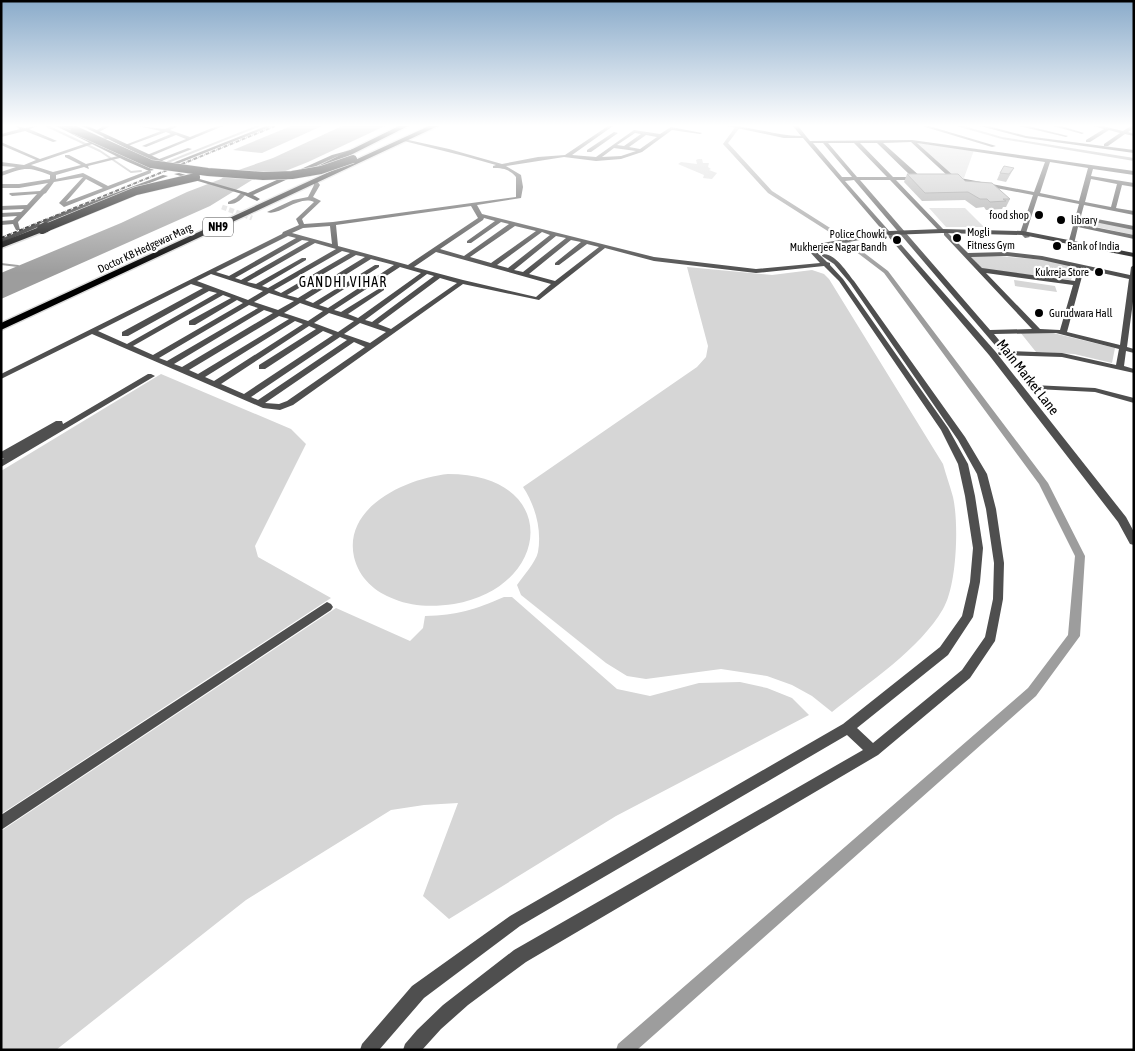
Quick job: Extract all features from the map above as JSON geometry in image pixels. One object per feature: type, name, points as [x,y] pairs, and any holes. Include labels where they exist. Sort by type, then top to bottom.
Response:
[{"type":"highway","points":[[1,246],[138,189],[157,183],[177,179],[234,175]]},
{"type":"highway","name":"Doctor KB Hedgewar Marg","points":[[1,317],[250,196],[300,175]]},
{"type":"highway","name":"Doctor KB Hedgewar Marg","points":[[1,327],[330,175]]},
{"type":"street","points":[[48,175],[53,179]]},
{"type":"street","points":[[1,223],[15,222],[44,192],[53,179],[63,175]]},
{"type":"street","points":[[88,175],[62,204],[66,205],[142,175]]},
{"type":"street","points":[[88,175],[108,188]]},
{"type":"street","points":[[1,186],[19,186],[53,179],[88,175]]},
{"type":"street","points":[[3,235],[62,210],[137,182],[146,175]]},
{"type":"street","points":[[1,241],[58,216],[171,175]]},
{"type":"street","points":[[181,175],[250,196]]},
{"type":"street","points":[[486,202],[513,194],[512,175]]},
{"type":"street","points":[[115,330],[192,282],[302,226],[333,224],[486,202],[513,200],[519,196],[519,175]]},
{"type":"street","name":"Main Market Lane","points":[[839,175],[992,353],[1122,520],[1134,541]]},
{"type":"street","points":[[852,175],[1006,353]]},
{"type":"street","points":[[889,175],[1038,330]]},
{"type":"street","points":[[914,175],[917,178]]},
{"type":"street","points":[[950,175],[953,178]]},
{"type":"street","points":[[1025,235],[1043,175]]},
{"type":"street","points":[[1071,243],[1088,177],[1134,185]]},
{"type":"street","points":[[842,179],[925,178]]},
{"type":"street","points":[[943,178],[953,178],[1134,213]]},
{"type":"street","points":[[310,198],[317,185],[315,182]]},
{"type":"street","points":[[1113,209],[1120,182]]},
{"type":"street","points":[[74,190],[87,196]]},
{"type":"street","points":[[12,194],[44,192]]},
{"type":"street","points":[[230,203],[250,196]]},
{"type":"street","points":[[270,212],[295,201],[310,198],[318,201],[299,219],[302,226]]},
{"type":"street","points":[[409,268],[481,219],[473,204]]},
{"type":"street","points":[[1,208],[29,207]]},
{"type":"street","points":[[1,215],[22,214]]},
{"type":"street","points":[[411,1050],[423,1034],[468,993],[520,956],[873,751],[966,674],[991,638],[998,599],[999,563],[982,474],[962,439],[852,282],[831,264],[768,270],[744,270],[654,260],[480,215]]},
{"type":"street","points":[[469,242],[500,220]]},
{"type":"street","points":[[1078,221],[1134,228]]},
{"type":"street","points":[[1078,221],[1134,237]]},
{"type":"street","points":[[15,222],[18,229]]},
{"type":"street","points":[[333,224],[338,248]]},
{"type":"street","points":[[465,258],[515,224]]},
{"type":"street","points":[[493,265],[541,230]]},
{"type":"street","points":[[368,1050],[418,992],[515,921],[848,728],[944,651],[967,618],[975,582],[978,548],[963,464],[945,430],[823,254],[825,246],[890,234],[944,232],[1025,235],[1134,257]]},
{"type":"street","points":[[285,233],[439,276],[534,299],[539,298],[558,284],[603,246]]},
{"type":"street","points":[[509,270],[555,234]]},
{"type":"street","points":[[229,278],[301,238]]},
{"type":"street","points":[[525,274],[570,238]]},
{"type":"street","points":[[242,282],[314,242]]},
{"type":"street","points":[[557,264],[585,242]]},
{"type":"street","points":[[154,358],[269,291],[338,248]]},
{"type":"street","points":[[436,250],[558,284]]},
{"type":"street","points":[[282,295],[354,252]]},
{"type":"street","points":[[965,255],[1007,254],[1042,258],[1133,278]]},
{"type":"street","points":[[182,370],[279,314],[370,257]]},
{"type":"street","points":[[256,287],[304,259]]},
{"type":"street","points":[[215,384],[399,265]]},
{"type":"street","points":[[313,306],[377,266]]},
{"type":"street","points":[[1063,333],[1082,266]]},
{"type":"street","points":[[1120,367],[1121,354],[1130,326],[1134,267]]},
{"type":"street","points":[[980,270],[1077,283]]},
{"type":"street","points":[[212,272],[391,332]]},
{"type":"street","points":[[245,397],[358,321],[426,272]]},
{"type":"street","points":[[373,326],[439,276]]},
{"type":"street","points":[[192,282],[371,346]]},
{"type":"street","points":[[92,332],[273,408],[290,403],[462,282]]},
{"type":"street","points":[[1,382],[92,332],[115,330],[209,288]]},
{"type":"street","points":[[342,315],[382,289]]},
{"type":"street","points":[[127,347],[222,293]]},
{"type":"street","points":[[192,323],[236,298]]},
{"type":"street","points":[[168,364],[263,308]]},
{"type":"street","points":[[199,377],[294,319]]},
{"type":"street","points":[[262,367],[321,329]]},
{"type":"street","points":[[115,330],[139,339]]},
{"type":"street","points":[[989,332],[1050,330],[1121,354],[1134,351]]},
{"type":"street","points":[[259,403],[352,340]]},
{"type":"street","points":[[1,377],[75,341]]},
{"type":"street","points":[[992,353],[1062,355],[1134,371]]},
{"type":"street","points":[[249,362],[278,374]]},
{"type":"street","points":[[1,456],[147,375],[1,464]]},
{"type":"street","points":[[1036,387],[1094,390],[1134,401]]},
{"type":"street","points":[[1,823],[327,607]]},
{"type":"street","points":[[848,728],[873,751]]},
{"type":"shaded area","points":[[226,175],[275,175],[252,180],[210,206],[1,299],[1,273],[221,179]]},
{"type":"shaded area","points":[[704,175],[715,175],[712,179],[703,178]]},
{"type":"shaded area","points":[[953,175],[965,175],[964,178]]},
{"type":"shaded area","points":[[929,208],[965,208],[984,227],[946,227]]},
{"type":"shaded area","points":[[1084,219],[1134,229],[1134,235],[1083,224]]},
{"type":"shaded area","points":[[970,256],[1022,258],[1075,266],[1071,280],[982,269]]},
{"type":"shaded area","points":[[687,267],[772,275],[812,270],[824,274],[829,279],[943,464],[953,497],[956,522],[956,554],[948,599],[933,624],[907,652],[832,712],[812,696],[792,685],[767,676],[721,669],[646,679],[627,676],[606,663],[521,595],[517,585],[535,560],[539,543],[536,518],[531,502],[523,487],[697,367],[706,357],[708,346]]},
{"type":"shaded area","points":[[1014,280],[1055,286],[1057,292],[1015,286]]},
{"type":"shaded area","points":[[1020,332],[1053,333],[1115,348],[1112,363],[1074,354],[1036,352]]},
{"type":"shaded area","points":[[161,374],[291,429],[306,444],[255,546],[258,557],[331,598],[1,814],[1,471]]},
{"type":"shaded area","points":[[448,474],[485,479],[511,492],[526,511],[530,533],[525,555],[511,577],[487,594],[454,604],[439,606],[416,605],[401,602],[387,596],[374,588],[364,578],[356,565],[353,539],[358,523],[368,509],[398,489],[415,481]]},
{"type":"shaded area","points":[[504,597],[512,597],[617,689],[650,696],[699,683],[740,682],[767,688],[792,698],[809,715],[616,816],[449,919],[423,896],[458,803],[424,805],[391,810],[246,900],[56,1050],[1,1050],[1,831],[336,608],[410,641],[423,628],[425,616],[466,611]]},
{"type":"building","points":[[908,175],[959,175],[965,181],[992,183],[1010,199],[990,202],[968,192],[925,193]]},
{"type":"waterway","points":[[624,1050],[1032,692],[1074,636],[1080,556],[1043,483],[886,272],[836,234],[770,192],[754,175]]},
{"type":"waterway","points":[[1,264],[18,266]]},
{"type":"tunnel","points":[[222,207],[252,218]]},
{"type":"railway","points":[[1,238],[155,175]]},
{"type":"place","name":"food shop","points":[[1039,215]]},
{"type":"place","name":"library","points":[[1061,220]]},
{"type":"place","name":"Mogli Fitness Gym","points":[[957,238]]},
{"type":"place","name":"Police Chowki, Mukherjee Nagar Bandh","points":[[897,240]]},
{"type":"place","name":"Bank of India","points":[[1057,246]]},
{"type":"place","name":"Kukreja Store","points":[[1099,272]]},
{"type":"place","name":"Gurudwara Hall","points":[[1039,313]]},
{"type":"district","name":"GANDHI VIHAR","points":[[343,282]]}]
